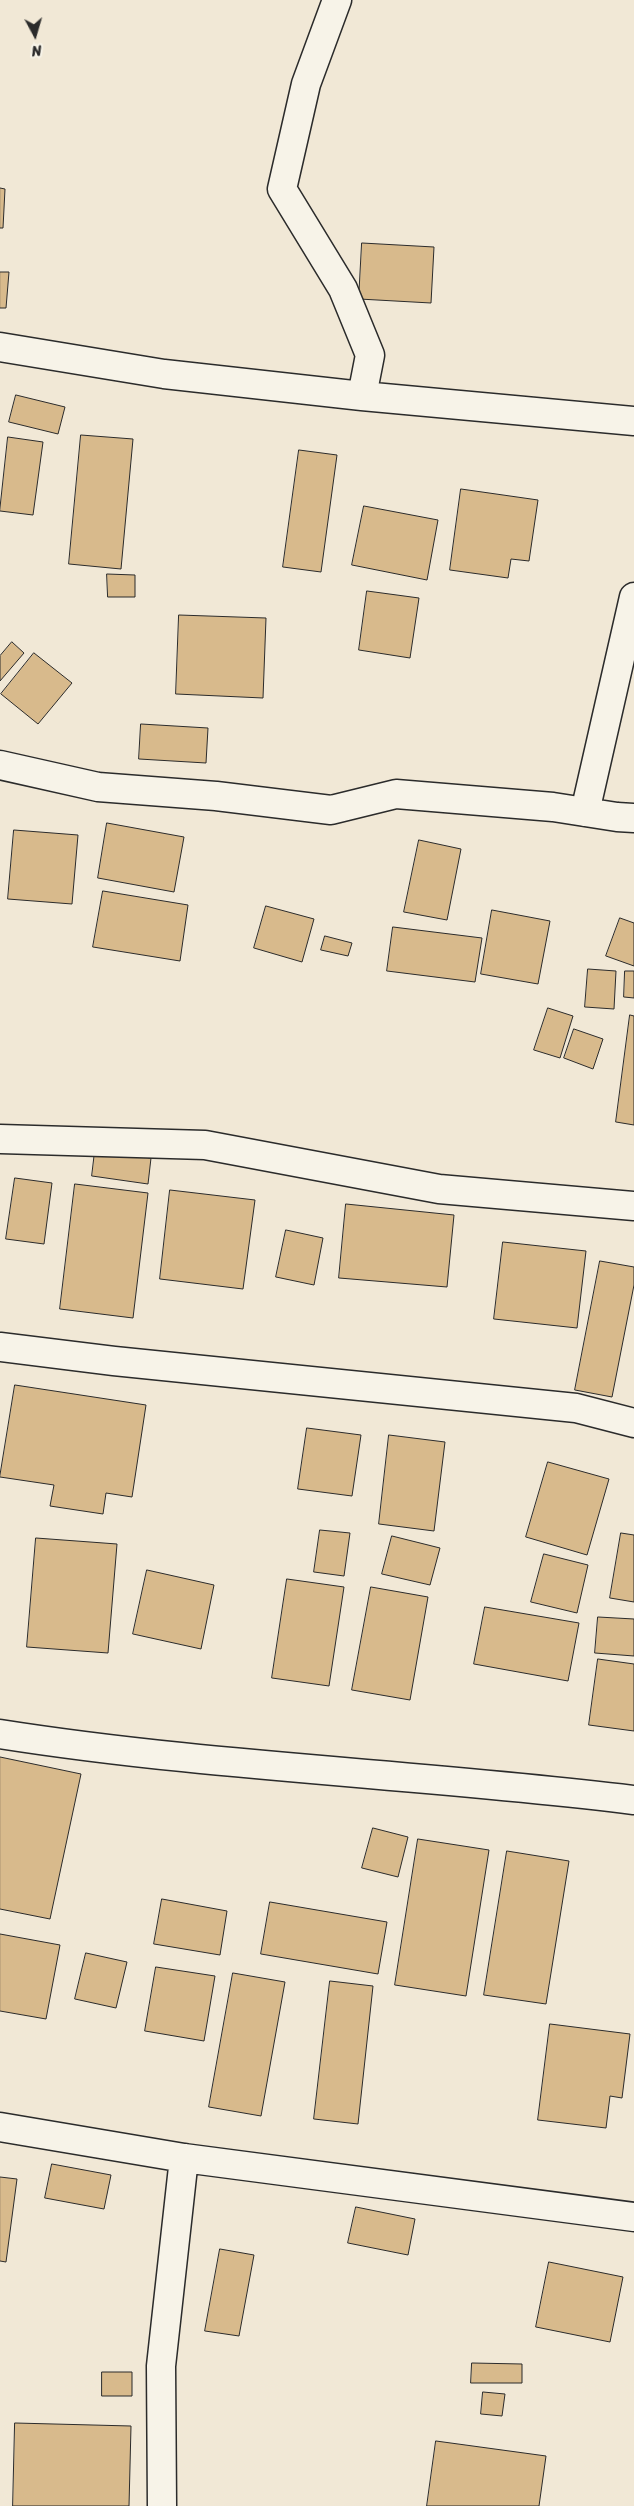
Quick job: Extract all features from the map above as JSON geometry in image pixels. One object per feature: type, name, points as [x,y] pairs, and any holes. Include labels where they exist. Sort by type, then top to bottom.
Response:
[{"type":"street","points":[[336,0],[306,84],[282,189],[343,289],[370,355],[362,396]]},
{"type":"street","points":[[0,347],[164,374],[362,396],[634,421]]},
{"type":"street","points":[[585,812],[634,597]]},
{"type":"street","points":[[0,765],[98,787],[216,796],[331,810],[396,794],[553,807],[634,818]]},
{"type":"street","points":[[0,1139],[206,1145],[439,1189],[634,1206]]},
{"type":"street","points":[[0,1347],[114,1361],[576,1408],[634,1423]]},
{"type":"street","points":[[0,1734],[299,1769],[517,1786],[634,1800]]},
{"type":"street","points":[[0,2127],[184,2158],[634,2218]]},
{"type":"street","points":[[162,2506],[161,2366],[184,2158]]},
{"type":"building","points":[[0,188],[5,189],[3,228],[0,228]]},
{"type":"building","points":[[362,243],[434,247],[431,303],[359,299]]},
{"type":"building","points":[[0,272],[9,272],[6,308],[0,308]]},
{"type":"building","points":[[16,395],[65,407],[58,434],[9,422]]},
{"type":"building","points":[[81,435],[133,439],[121,569],[69,564]]},
{"type":"building","points":[[8,437],[43,442],[33,515],[0,511]]},
{"type":"building","points":[[299,450],[337,455],[321,572],[283,567]]},
{"type":"building","points":[[461,489],[538,500],[529,561],[511,559],[508,578],[450,570]]},
{"type":"building","points":[[364,506],[438,520],[427,580],[352,565]]},
{"type":"building","points":[[107,574],[135,575],[135,597],[108,597]]},
{"type":"building","points":[[367,591],[419,598],[410,658],[359,650]]},
{"type":"building","points":[[179,615],[266,618],[263,698],[176,694]]},
{"type":"building","points":[[12,642],[24,653],[0,681],[0,656]]},
{"type":"building","points":[[34,653],[72,683],[38,724],[1,694]]},
{"type":"building","points":[[141,724],[208,728],[206,763],[139,759]]},
{"type":"building","points":[[107,823],[184,837],[174,892],[98,878]]},
{"type":"building","points":[[14,830],[78,835],[72,904],[8,899]]},
{"type":"building","points":[[419,840],[461,849],[447,920],[404,912]]},
{"type":"building","points":[[103,891],[188,905],[180,961],[93,947]]},
{"type":"building","points":[[266,906],[314,919],[302,962],[254,948]]},
{"type":"building","points":[[492,910],[550,921],[538,984],[481,974]]},
{"type":"building","points":[[620,918],[634,923],[634,966],[606,956]]},
{"type":"building","points":[[393,927],[482,938],[475,982],[387,971]]},
{"type":"building","points":[[325,936],[352,943],[348,956],[321,950]]},
{"type":"building","points":[[588,969],[616,971],[614,1009],[585,1007]]},
{"type":"building","points":[[625,971],[634,971],[634,998],[624,997]]},
{"type":"building","points":[[548,1008],[573,1016],[560,1058],[534,1050]]},
{"type":"building","points":[[630,1015],[634,1016],[634,1125],[616,1122]]},
{"type":"building","points":[[574,1029],[603,1039],[593,1069],[564,1058]]},
{"type":"building","points":[[95,1151],[151,1158],[148,1184],[92,1176]]},
{"type":"building","points":[[15,1178],[52,1183],[44,1244],[6,1239]]},
{"type":"building","points":[[75,1184],[148,1193],[133,1318],[60,1309]]},
{"type":"building","points":[[170,1190],[255,1200],[243,1289],[160,1279]]},
{"type":"building","points":[[346,1204],[454,1215],[447,1287],[339,1278]]},
{"type":"building","points":[[286,1230],[323,1238],[314,1285],[276,1277]]},
{"type":"building","points":[[503,1242],[586,1251],[577,1328],[494,1319]]},
{"type":"building","points":[[600,1261],[634,1267],[634,1285],[612,1397],[575,1390]]},
{"type":"building","points":[[15,1385],[146,1405],[132,1497],[106,1493],[103,1514],[50,1506],[54,1485],[0,1477]]},
{"type":"building","points":[[307,1428],[361,1435],[352,1496],[298,1489]]},
{"type":"building","points":[[389,1435],[445,1442],[434,1531],[379,1524]]},
{"type":"building","points":[[548,1462],[609,1479],[587,1555],[526,1537]]},
{"type":"building","points":[[320,1530],[350,1533],[344,1576],[314,1572]]},
{"type":"building","points":[[621,1533],[634,1535],[634,1602],[610,1598]]},
{"type":"building","points":[[392,1536],[440,1548],[430,1585],[382,1574]]},
{"type":"building","points":[[36,1538],[117,1544],[108,1653],[27,1647]]},
{"type":"building","points":[[544,1554],[588,1565],[577,1613],[531,1602]]},
{"type":"building","points":[[147,1570],[214,1585],[201,1649],[133,1634]]},
{"type":"building","points":[[287,1579],[344,1587],[329,1686],[272,1678]]},
{"type":"building","points":[[371,1587],[428,1597],[410,1700],[352,1690]]},
{"type":"building","points":[[485,1607],[579,1623],[568,1681],[474,1664]]},
{"type":"building","points":[[598,1617],[634,1619],[634,1656],[595,1653]]},
{"type":"building","points":[[598,1659],[634,1664],[634,1731],[589,1725]]},
{"type":"building","points":[[0,1757],[81,1774],[50,1919],[0,1909]]},
{"type":"building","points":[[373,1828],[408,1837],[398,1877],[362,1868]]},
{"type":"building","points":[[418,1839],[489,1850],[466,1996],[395,1985]]},
{"type":"building","points":[[507,1851],[569,1861],[546,2004],[484,1995]]},
{"type":"building","points":[[162,1899],[227,1911],[220,1955],[154,1944]]},
{"type":"building","points":[[270,1902],[387,1922],[378,1974],[261,1954]]},
{"type":"building","points":[[0,1934],[60,1945],[46,2019],[0,2011]]},
{"type":"building","points":[[86,1953],[127,1962],[116,2008],[75,1999]]},
{"type":"building","points":[[156,1967],[215,1976],[204,2041],[145,2031]]},
{"type":"building","points":[[233,1973],[285,1982],[261,2116],[209,2107]]},
{"type":"building","points":[[330,1981],[373,1986],[358,2124],[314,2119]]},
{"type":"building","points":[[550,2024],[630,2034],[622,2098],[610,2096],[606,2128],[538,2120]]},
{"type":"building","points":[[52,2164],[111,2175],[104,2209],[45,2198]]},
{"type":"building","points":[[0,2177],[17,2179],[6,2262],[0,2261]]},
{"type":"building","points":[[356,2207],[415,2219],[408,2255],[348,2243]]},
{"type":"building","points":[[220,2249],[254,2255],[239,2336],[205,2331]]},
{"type":"building","points":[[549,2262],[623,2277],[610,2342],[536,2327]]},
{"type":"building","points":[[472,2363],[522,2364],[522,2383],[471,2383]]},
{"type":"building","points":[[102,2372],[132,2372],[132,2396],[102,2396]]},
{"type":"building","points":[[483,2392],[505,2394],[502,2416],[481,2414]]},
{"type":"building","points":[[15,2423],[131,2426],[129,2506],[13,2506]]},
{"type":"building","points":[[436,2441],[546,2456],[539,2506],[427,2506]]}]
